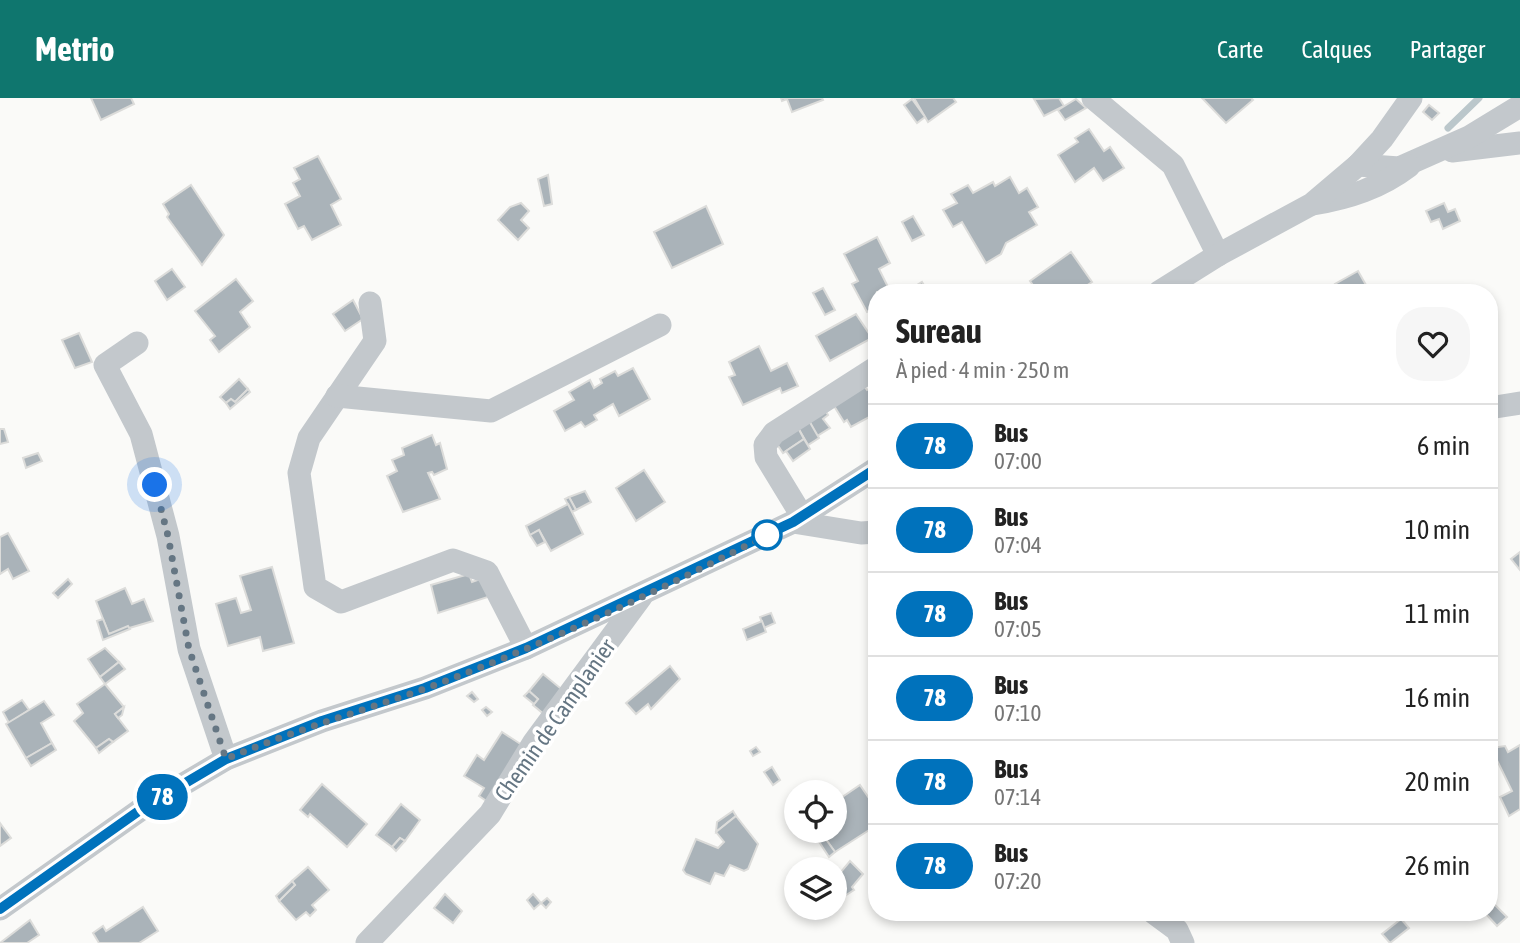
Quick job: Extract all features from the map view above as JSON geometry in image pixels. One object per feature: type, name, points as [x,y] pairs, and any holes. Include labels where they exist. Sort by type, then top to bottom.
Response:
[{"type":"street","points":[[1093,98],[1173,165],[1218,255]]},
{"type":"street","points":[[1172,284],[1218,255],[1312,204],[1358,165],[1382,139],[1411,98]]},
{"type":"street","points":[[1312,204],[1340,199],[1385,183],[1425,157],[1520,106]]},
{"type":"street","points":[[1382,139],[1425,157]]},
{"type":"street","points":[[1358,165],[1399,168],[1425,157],[1520,143]]},
{"type":"street","points":[[370,303],[374,341],[309,438],[299,473],[315,587],[341,602],[453,560],[488,572],[526,648]]},
{"type":"street","points":[[337,396],[491,411],[660,325]]},
{"type":"street","points":[[137,343],[105,365],[141,435],[168,536],[189,649],[226,759]]},
{"type":"street","points":[[868,373],[774,433],[765,445],[766,457],[798,519],[868,533]]},
{"type":"street","points":[[1498,407],[1520,403]]},
{"type":"street","name":"Chemin de Camplanier","points":[[367,943],[490,814],[534,742],[643,595],[798,519],[868,474]]},
{"type":"street","points":[[0,909],[143,808],[226,759],[322,721],[425,688],[526,648],[643,595]]},
{"type":"street","points":[[1165,921],[1177,930],[1183,943]]},
{"type":"building","points":[[91,98],[131,98],[134,104],[101,120]]},
{"type":"building","points":[[781,98],[823,100],[792,112],[787,99],[782,101]]},
{"type":"building","points":[[914,98],[953,98],[956,102],[928,122]]},
{"type":"building","points":[[1059,98],[1064,106],[1044,116],[1034,99]]},
{"type":"building","points":[[1202,98],[1251,98],[1253,100],[1226,123]]},
{"type":"building","points":[[912,99],[925,117],[917,123],[904,105]]},
{"type":"building","points":[[1076,99],[1086,108],[1065,120],[1058,110]]},
{"type":"building","points":[[1429,105],[1439,113],[1432,120],[1423,112]]},
{"type":"building","points":[[1089,129],[1104,151],[1110,147],[1124,168],[1103,181],[1094,168],[1075,182],[1058,155],[1078,142],[1075,138]]},
{"type":"building","points":[[318,156],[341,199],[331,205],[341,225],[312,240],[304,226],[298,229],[285,204],[300,196],[293,183],[300,179],[294,168]]},
{"type":"building","points":[[548,175],[552,204],[544,206],[538,179]]},
{"type":"building","points":[[1010,177],[1019,193],[1027,188],[1038,207],[1029,212],[1037,225],[1006,243],[1001,254],[986,263],[962,222],[953,227],[943,210],[957,203],[951,194],[968,185],[973,193],[993,182],[995,186]]},
{"type":"building","points":[[191,185],[224,235],[202,265],[167,217],[169,214],[163,204]]},
{"type":"building","points":[[521,203],[529,211],[521,220],[529,228],[518,240],[498,220],[510,207]]},
{"type":"building","points":[[1444,203],[1448,212],[1455,209],[1460,221],[1443,229],[1439,219],[1431,222],[1426,211]]},
{"type":"building","points":[[706,206],[723,244],[672,268],[654,232]]},
{"type":"building","points":[[913,216],[924,235],[912,241],[902,222]]},
{"type":"building","points":[[877,237],[890,263],[879,269],[886,284],[868,284],[867,312],[852,284],[858,281],[844,254]]},
{"type":"building","points":[[1071,252],[1092,282],[1032,284],[1030,281]]},
{"type":"building","points":[[172,269],[185,287],[167,300],[155,281]]},
{"type":"building","points":[[1358,271],[1365,284],[1335,284]]},
{"type":"building","points":[[236,279],[253,301],[240,312],[250,327],[219,352],[210,340],[215,336],[195,311]]},
{"type":"building","points":[[823,288],[835,310],[825,315],[813,293]]},
{"type":"building","points":[[353,300],[363,319],[345,331],[333,314]]},
{"type":"building","points":[[856,314],[868,332],[868,340],[830,361],[816,336]]},
{"type":"building","points":[[79,333],[92,362],[75,368],[62,340]]},
{"type":"building","points":[[759,346],[771,371],[787,363],[798,386],[782,393],[780,388],[743,405],[729,377],[735,375],[729,362]]},
{"type":"building","points":[[633,368],[650,399],[619,416],[613,404],[594,415],[597,420],[585,427],[581,422],[565,431],[554,411],[574,400],[569,392],[590,380],[594,388],[602,383],[600,379],[615,371],[618,376]]},
{"type":"building","points":[[239,379],[248,389],[235,402],[231,399],[226,403],[220,397]]},
{"type":"building","points":[[862,383],[868,389],[868,418],[851,427],[847,420],[844,422],[831,401]]},
{"type":"building","points":[[248,389],[250,392],[230,409],[226,403],[231,399],[235,402]]},
{"type":"building","points":[[822,404],[828,415],[823,419],[830,428],[817,436],[808,419]]},
{"type":"building","points":[[808,419],[819,438],[808,445],[797,426]]},
{"type":"building","points":[[797,426],[804,439],[783,453],[775,441]]},
{"type":"building","points":[[0,429],[4,429],[8,442],[0,444]]},
{"type":"building","points":[[432,435],[436,445],[440,443],[447,469],[434,475],[432,472],[428,473],[440,499],[403,512],[387,476],[397,471],[392,460],[404,455],[402,448]]},
{"type":"building","points":[[804,439],[810,449],[793,461],[786,451]]},
{"type":"building","points":[[38,453],[42,461],[26,468],[23,458]]},
{"type":"building","points":[[644,470],[665,502],[636,521],[616,488]]},
{"type":"building","points":[[585,491],[591,502],[576,510],[569,497]]},
{"type":"building","points":[[569,497],[576,510],[572,512],[565,499]]},
{"type":"building","points":[[568,504],[583,534],[551,551],[539,530],[530,535],[526,526]]},
{"type":"building","points":[[539,530],[545,542],[537,546],[530,535]]},
{"type":"building","points":[[8,533],[29,571],[13,579],[8,569],[0,574],[0,537]]},
{"type":"building","points":[[1520,552],[1520,570],[1511,559]]},
{"type":"building","points":[[272,567],[294,643],[263,651],[260,637],[228,646],[216,604],[236,598],[241,613],[251,610],[240,576]]},
{"type":"building","points":[[469,574],[472,582],[483,578],[491,596],[438,613],[431,585]]},
{"type":"building","points":[[68,579],[72,584],[58,598],[53,593]]},
{"type":"building","points":[[125,588],[132,604],[144,599],[153,621],[109,634],[96,601]]},
{"type":"building","points":[[771,613],[775,623],[764,628],[760,617]]},
{"type":"building","points":[[103,619],[109,634],[128,626],[130,629],[103,640],[97,621]]},
{"type":"building","points":[[762,621],[766,632],[747,640],[743,629]]},
{"type":"building","points":[[105,648],[119,662],[100,677],[88,659]]},
{"type":"building","points":[[119,662],[125,669],[105,684],[100,677]]},
{"type":"building","points":[[670,666],[680,679],[651,709],[648,704],[636,714],[626,703]]},
{"type":"building","points":[[543,674],[565,692],[545,715],[533,705],[538,699],[529,691]]},
{"type":"building","points":[[105,684],[124,707],[115,714],[128,731],[113,742],[109,739],[96,748],[74,721],[83,713],[77,704]]},
{"type":"building","points":[[529,691],[538,699],[534,704],[524,696]]},
{"type":"building","points":[[472,692],[478,699],[474,702],[467,696]]},
{"type":"building","points":[[22,700],[29,710],[9,723],[3,712]]},
{"type":"building","points":[[44,701],[54,715],[41,723],[52,743],[26,758],[6,724]]},
{"type":"building","points":[[124,707],[122,715],[118,718],[115,714]]},
{"type":"building","points":[[486,707],[492,712],[487,716],[482,710]]},
{"type":"building","points":[[502,732],[522,745],[488,802],[479,796],[484,788],[464,776],[477,755],[484,760]]},
{"type":"building","points":[[109,739],[113,742],[99,753],[96,748]]},
{"type":"building","points":[[52,743],[56,750],[31,766],[26,758]]},
{"type":"building","points":[[1520,745],[1520,809],[1509,816],[1500,797],[1512,791],[1498,762],[1498,747],[1505,746],[1508,752]]},
{"type":"building","points":[[756,747],[760,752],[753,756],[750,751]]},
{"type":"building","points":[[772,767],[780,780],[773,785],[764,772]]},
{"type":"building","points":[[322,784],[367,824],[347,847],[310,814],[308,817],[300,810]]},
{"type":"building","points":[[860,785],[868,797],[868,831],[835,852],[829,843],[847,843],[847,794]]},
{"type":"building","points":[[401,804],[420,820],[405,841],[400,838],[392,847],[376,835]]},
{"type":"building","points":[[733,811],[736,816],[716,832],[717,822]]},
{"type":"building","points":[[736,816],[758,844],[748,869],[744,871],[730,865],[724,876],[715,873],[710,884],[686,874],[683,870],[696,839],[718,848],[724,842],[716,832]]},
{"type":"building","points":[[0,823],[11,838],[0,846]]},
{"type":"building","points":[[400,838],[405,841],[396,851],[392,847]]},
{"type":"building","points":[[820,843],[829,843],[835,852],[829,857]]},
{"type":"building","points":[[850,861],[863,874],[852,887],[854,890],[847,894],[847,865]]},
{"type":"building","points":[[308,867],[329,890],[312,905],[316,910],[310,916],[306,912],[296,920],[279,901],[295,885],[292,881]]},
{"type":"building","points":[[292,881],[295,885],[279,901],[276,896]]},
{"type":"building","points":[[445,894],[462,911],[453,923],[434,908]]},
{"type":"building","points":[[533,894],[541,903],[534,909],[527,900]]},
{"type":"building","points":[[547,898],[551,902],[546,908],[541,903]]},
{"type":"building","points":[[143,907],[158,931],[139,943],[99,943],[93,933],[103,926],[106,931]]},
{"type":"building","points":[[1498,908],[1507,917],[1497,926],[1492,921],[1498,921]]},
{"type":"building","points":[[30,920],[39,935],[27,943],[0,943]]},
{"type":"building","points":[[1398,921],[1403,921],[1409,928],[1390,943],[1382,934]]},
{"type":"waterway","points":[[1448,128],[1479,98]]},
{"type":"bus line","name":"78","points":[[0,909],[143,808],[226,759],[322,721],[425,688],[526,648],[699,569],[793,522],[868,474]]},
{"type":"route","points":[[155,485],[168,536],[189,649],[226,759],[322,721],[425,688],[526,648],[767,535]]}]
